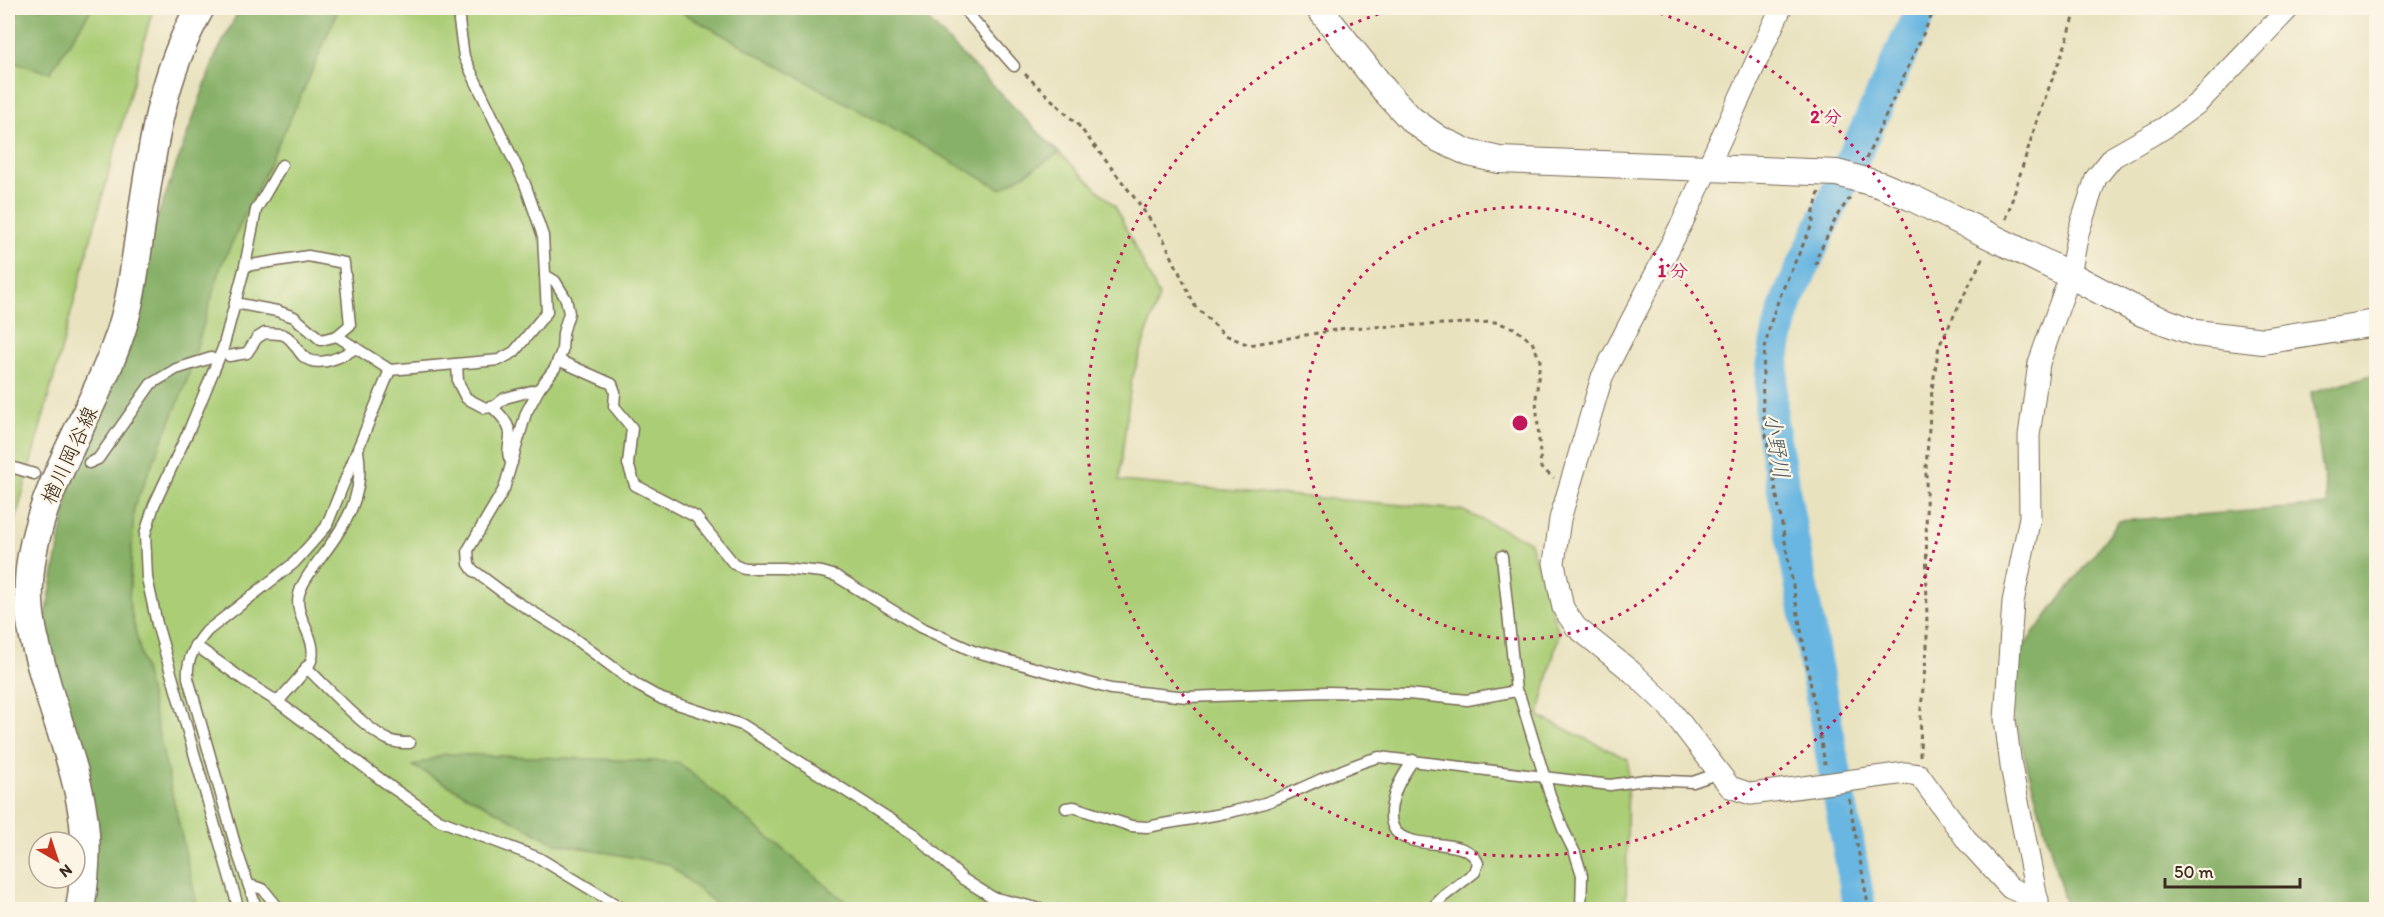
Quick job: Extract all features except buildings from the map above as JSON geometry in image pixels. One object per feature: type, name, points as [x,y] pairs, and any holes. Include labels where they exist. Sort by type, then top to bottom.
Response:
[{"type":"main road","name":"楢川岡谷線","points":[[80,909],[85,834],[75,780],[39,657],[29,603],[29,575],[45,504],[100,387],[119,339],[130,294],[153,145],[164,91],[178,54],[200,8]]},
{"type":"street","points":[[1319,8],[1385,91],[1411,119],[1439,139],[1468,153],[1499,160],[1843,175],[1910,197],[2142,313],[2196,333],[2263,340],[2376,323]]},
{"type":"street","points":[[1781,8],[1709,168],[1602,376],[1560,519],[1554,563],[1563,608],[1576,627],[1632,672],[1667,705],[1730,787],[1751,794],[1905,773],[1919,775],[1969,843],[2010,888],[2038,905]]},
{"type":"street","points":[[2038,905],[2010,766],[2005,719],[2013,602],[2030,517],[2029,436],[2039,363],[2070,275],[2086,206],[2096,178],[2113,157],[2164,128],[2198,103],[2289,8]]},
{"type":"lane","points":[[337,336],[390,370],[499,360],[514,352],[547,312],[543,236],[525,184],[464,57],[459,21],[462,8]]},
{"type":"lane","points":[[963,8],[1014,66]]},
{"type":"lane","points":[[239,909],[157,624],[147,578],[145,534],[154,505],[190,428],[223,348],[245,266],[256,210],[282,165]]},
{"type":"lane","points":[[235,303],[277,311],[294,317],[321,340],[337,336],[350,325],[344,263],[308,256],[245,266]]},
{"type":"lane","points":[[545,275],[555,281],[566,299],[569,313],[563,333],[562,351],[526,413],[504,489],[468,550],[469,564],[473,570],[509,597],[568,634],[637,685],[662,699],[742,725],[915,835],[963,879],[992,897],[1045,909]]},
{"type":"lane","points":[[229,356],[247,353],[257,338],[265,333],[284,336],[294,343],[304,358],[315,362],[337,359],[357,348]]},
{"type":"lane","points":[[89,463],[98,459],[152,384],[176,369],[211,358]]},
{"type":"lane","points":[[558,360],[612,384],[615,392],[614,406],[632,428],[628,464],[635,485],[696,517],[734,564],[744,568],[783,568],[822,572],[836,576],[911,622],[973,651],[1092,686],[1187,697],[1326,692],[1409,694],[1467,700],[1516,691]]},
{"type":"lane","points":[[457,364],[458,382],[466,398],[485,408],[492,407],[505,398],[539,389]]},
{"type":"lane","points":[[257,909],[237,851],[187,668],[195,645],[207,631],[294,563],[326,527],[390,370]]},
{"type":"lane","points":[[492,407],[507,424],[510,435],[507,454],[512,463]]},
{"type":"lane","points":[[278,702],[312,660],[312,649],[298,599],[300,590],[310,573],[348,517],[357,495],[361,471],[358,451]]},
{"type":"lane","points":[[8,466],[34,474]]},
{"type":"lane","points":[[1502,556],[1516,691],[1520,697],[1563,829],[1575,853],[1582,875],[1581,909]]},
{"type":"lane","points":[[195,645],[278,702],[439,820],[539,858],[626,909]]},
{"type":"lane","points":[[306,667],[386,739],[398,743],[410,743]]},
{"type":"lane","points":[[1066,808],[1074,807],[1131,826],[1147,827],[1250,808],[1360,762],[1379,757],[1610,785],[1645,780],[1693,782],[1719,773]]},
{"type":"lane","points":[[1413,760],[1395,792],[1390,818],[1397,833],[1407,841],[1437,843],[1470,852],[1476,857],[1478,863],[1475,872],[1430,909]]},
{"type":"lane","points":[[249,885],[263,889],[280,909]]},
{"type":"path","points":[[1869,909],[1837,782],[1764,430],[1762,385],[1767,338],[1773,316],[1813,222],[1813,214],[1843,175],[1935,8]]},
{"type":"path","points":[[1919,775],[1921,709],[1927,648],[1926,466],[1932,389],[1939,346],[2004,225],[2031,136],[2077,8]]},
{"type":"path","points":[[1014,66],[1035,82],[1079,126],[1164,240],[1195,306],[1224,335],[1249,345],[1346,328],[1495,321],[1514,328],[1532,342],[1540,360],[1536,399],[1541,468],[1569,489]]},
{"type":"path","points":[[1816,266],[1818,255],[1838,214],[1847,205],[1843,175]]},
{"type":"green space","points":[[8,8],[153,8],[8,548]]},
{"type":"green space","points":[[18,8],[92,8],[50,73],[8,61],[8,41]]},
{"type":"green space","points":[[240,8],[339,8],[306,85],[221,266],[185,386],[134,507],[129,602],[198,909],[80,909],[78,890],[87,890],[87,830],[70,830],[45,621],[74,466],[130,294],[215,57]]},
{"type":"green space","points":[[279,8],[861,8],[957,55],[1115,206],[1159,296],[1131,382],[1119,481],[1461,510],[1530,542],[1559,634],[1538,716],[1628,759],[1626,909],[164,909],[98,556]]},
{"type":"green space","points":[[674,8],[916,8],[1059,153],[1001,189]]},
{"type":"green space","points":[[2376,374],[2376,909],[2067,909],[2002,675],[2119,521],[2328,505],[2311,392]]},
{"type":"green space","points":[[445,754],[678,762],[845,901],[871,909],[722,909],[668,864],[555,843],[413,766]]},
{"type":"waterway","name":"小野川","points":[[1860,910],[1771,420],[1771,387],[1776,345],[1788,299],[1922,8]]}]
